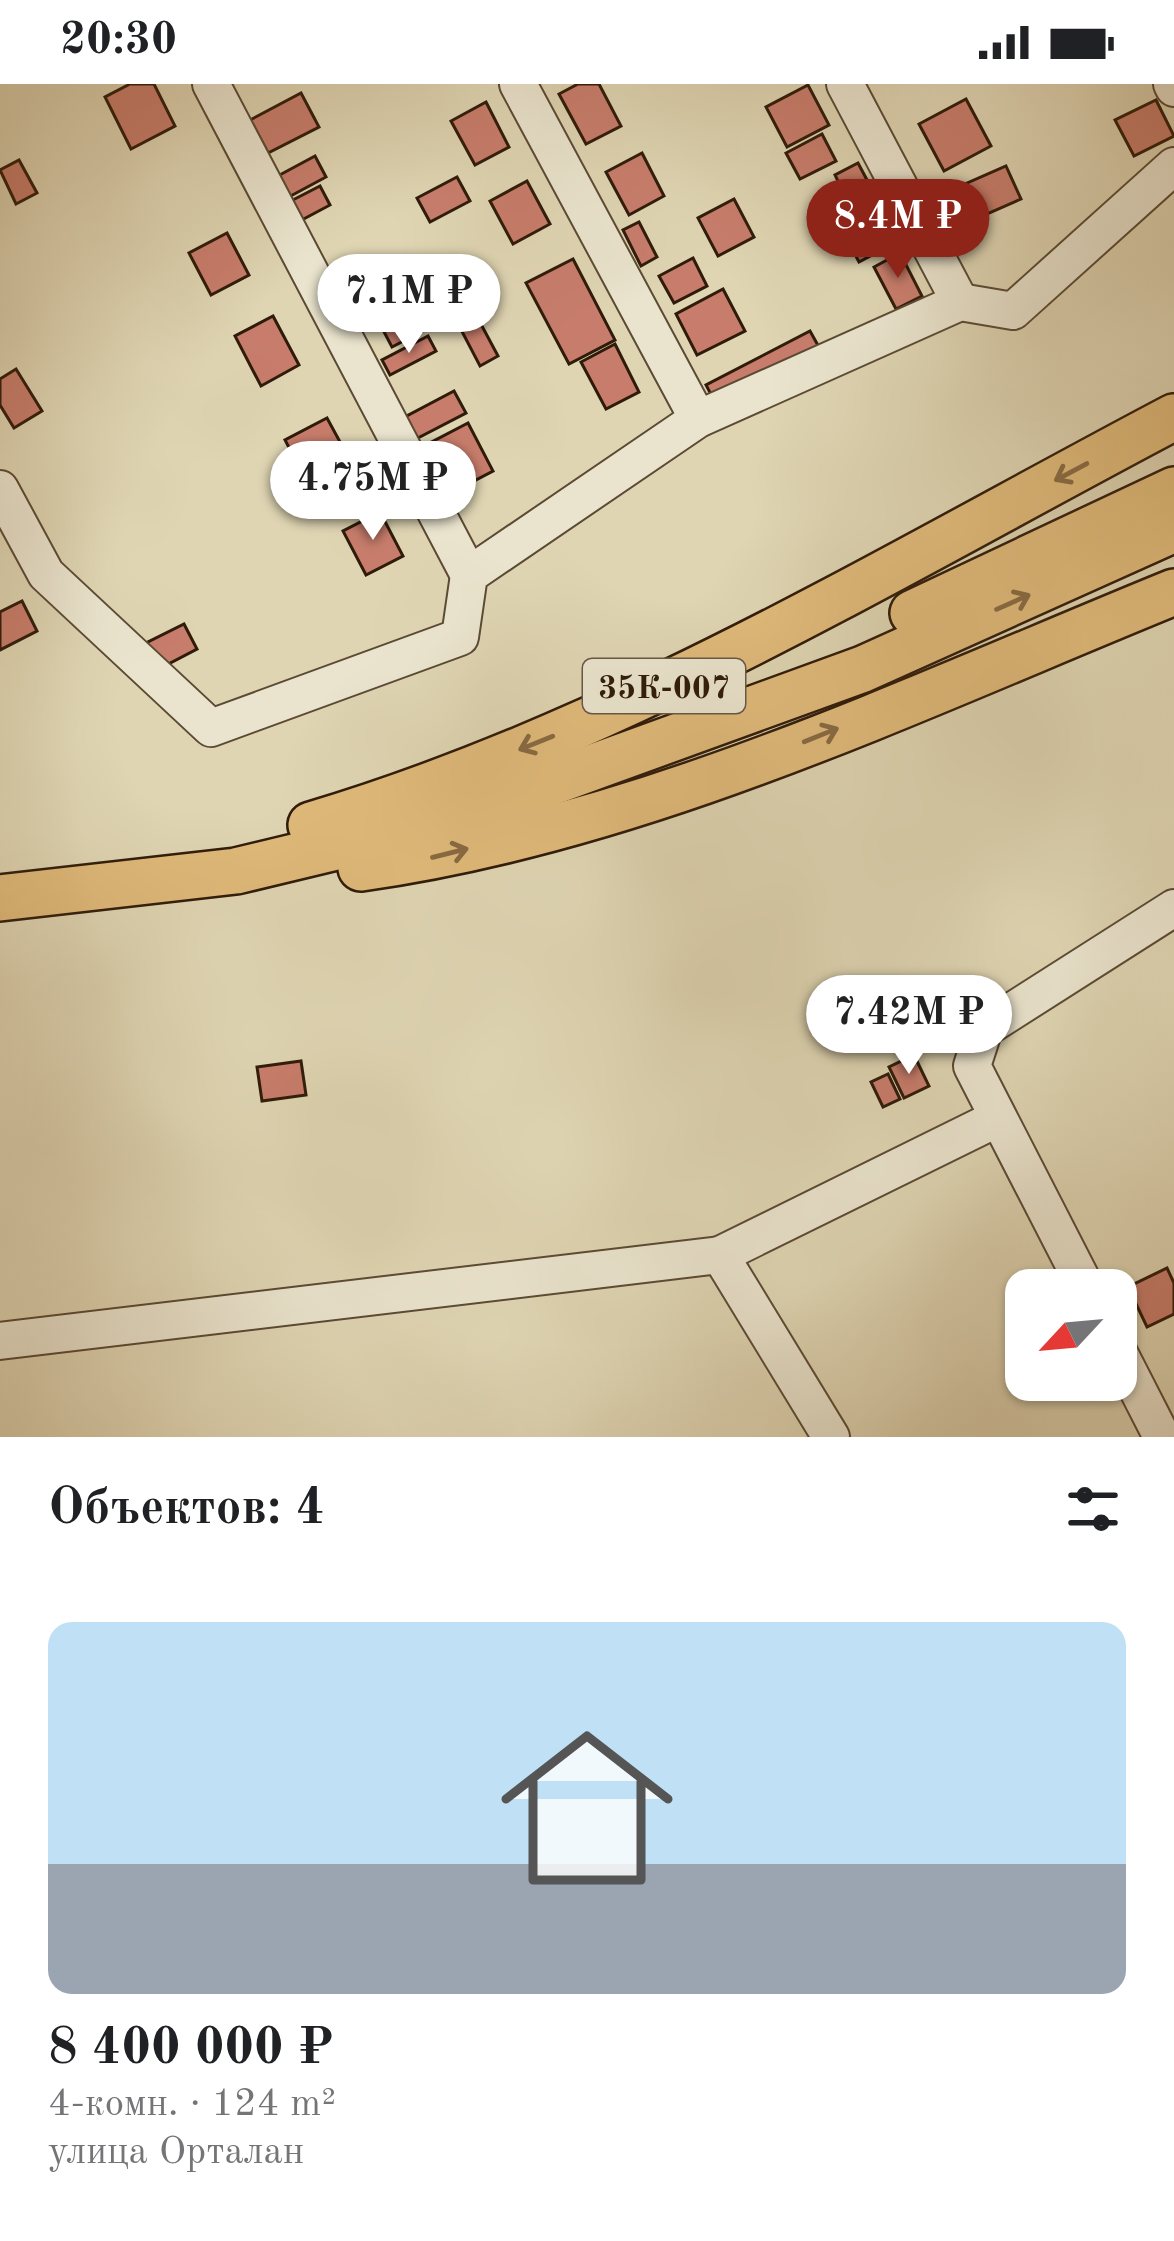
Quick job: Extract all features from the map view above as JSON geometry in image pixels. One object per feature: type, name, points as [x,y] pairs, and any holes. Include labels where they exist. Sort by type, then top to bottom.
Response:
[{"type":"main road","name":"35К-007","points":[[125,886],[400,799],[622,709],[1174,417]]},
{"type":"main road","name":"35К-007","points":[[671,740],[858,639],[1174,490]]},
{"type":"main road","name":"35К-007","points":[[0,898],[255,867],[448,820],[863,669],[1174,529]]},
{"type":"main road","name":"35К-007","points":[[125,886],[272,881],[462,851],[723,775],[1174,592]]},
{"type":"street","points":[[0,489],[46,574],[211,728],[460,637],[469,575],[211,84]]},
{"type":"street","points":[[518,84],[698,419]]},
{"type":"street","points":[[845,84],[960,302]]},
{"type":"street","points":[[469,575],[698,419],[960,302],[1013,311],[1174,166]]},
{"type":"street","points":[[1076,1269],[971,1066],[984,1029],[1174,908]]},
{"type":"street","points":[[0,1341],[720,1255],[998,1118]]},
{"type":"street","points":[[720,1255],[831,1437]]},
{"type":"street","points":[[1137,1388],[1162,1437]]},
{"type":"building","points":[[130,84],[154,84],[175,126],[131,149],[105,97]]},
{"type":"building","points":[[578,84],[599,84],[621,126],[586,144],[559,94]]},
{"type":"building","points":[[808,85],[829,125],[787,147],[766,107]]},
{"type":"building","points":[[301,93],[319,127],[268,153],[250,120]]},
{"type":"building","points":[[966,99],[991,146],[944,171],[919,124]]},
{"type":"building","points":[[1156,100],[1174,136],[1134,156],[1115,120]]},
{"type":"building","points":[[486,102],[509,147],[475,165],[451,121]]},
{"type":"building","points":[[822,134],[836,161],[800,179],[786,153]]},
{"type":"building","points":[[642,153],[664,196],[629,215],[606,172]]},
{"type":"building","points":[[315,156],[326,177],[285,199],[274,178]]},
{"type":"building","points":[[19,160],[37,193],[16,204],[0,170]]},
{"type":"building","points":[[858,163],[875,195],[851,208],[835,175]]},
{"type":"building","points":[[1006,166],[1021,199],[980,217],[965,184]]},
{"type":"building","points":[[457,177],[470,201],[430,222],[417,198]]},
{"type":"building","points":[[527,181],[550,224],[513,244],[490,201]]},
{"type":"building","points":[[320,186],[330,205],[298,222],[287,203]]},
{"type":"building","points":[[734,199],[754,237],[718,256],[698,218]]},
{"type":"building","points":[[875,208],[893,244],[859,262],[840,226]]},
{"type":"building","points":[[639,222],[657,257],[641,266],[623,230]]},
{"type":"building","points":[[227,233],[249,275],[211,295],[189,253]]},
{"type":"building","points":[[900,253],[922,296],[896,309],[874,267]]},
{"type":"building","points":[[386,257],[407,298],[375,315],[354,274]]},
{"type":"building","points":[[693,258],[707,286],[674,303],[659,276]]},
{"type":"building","points":[[573,259],[615,340],[569,364],[526,283]]},
{"type":"building","points":[[463,288],[472,305],[392,347],[383,330]]},
{"type":"building","points":[[723,289],[745,331],[697,355],[676,314]]},
{"type":"building","points":[[475,313],[498,356],[480,366],[457,322]]},
{"type":"building","points":[[273,316],[299,365],[261,386],[235,336]]},
{"type":"building","points":[[810,331],[820,349],[716,404],[706,385]]},
{"type":"building","points":[[428,336],[436,351],[390,375],[382,360]]},
{"type":"building","points":[[615,344],[639,392],[606,409],[581,362]]},
{"type":"building","points":[[16,369],[42,411],[14,428],[0,405],[0,379]]},
{"type":"building","points":[[454,391],[466,413],[414,440],[403,418]]},
{"type":"building","points":[[327,418],[352,464],[309,486],[285,440]]},
{"type":"building","points":[[468,423],[493,471],[451,493],[426,445]]},
{"type":"building","points":[[380,512],[403,556],[366,575],[343,531]]},
{"type":"building","points":[[22,601],[37,631],[0,650],[0,612]]},
{"type":"building","points":[[184,624],[197,649],[155,671],[142,645]]},
{"type":"building","points":[[914,1055],[929,1086],[904,1098],[889,1067]]},
{"type":"building","points":[[301,1061],[306,1095],[262,1101],[257,1067]]},
{"type":"building","points":[[888,1074],[900,1099],[883,1107],[871,1082]]},
{"type":"building","points":[[1167,1268],[1174,1283],[1174,1314],[1147,1327],[1137,1306],[1137,1283]]}]
